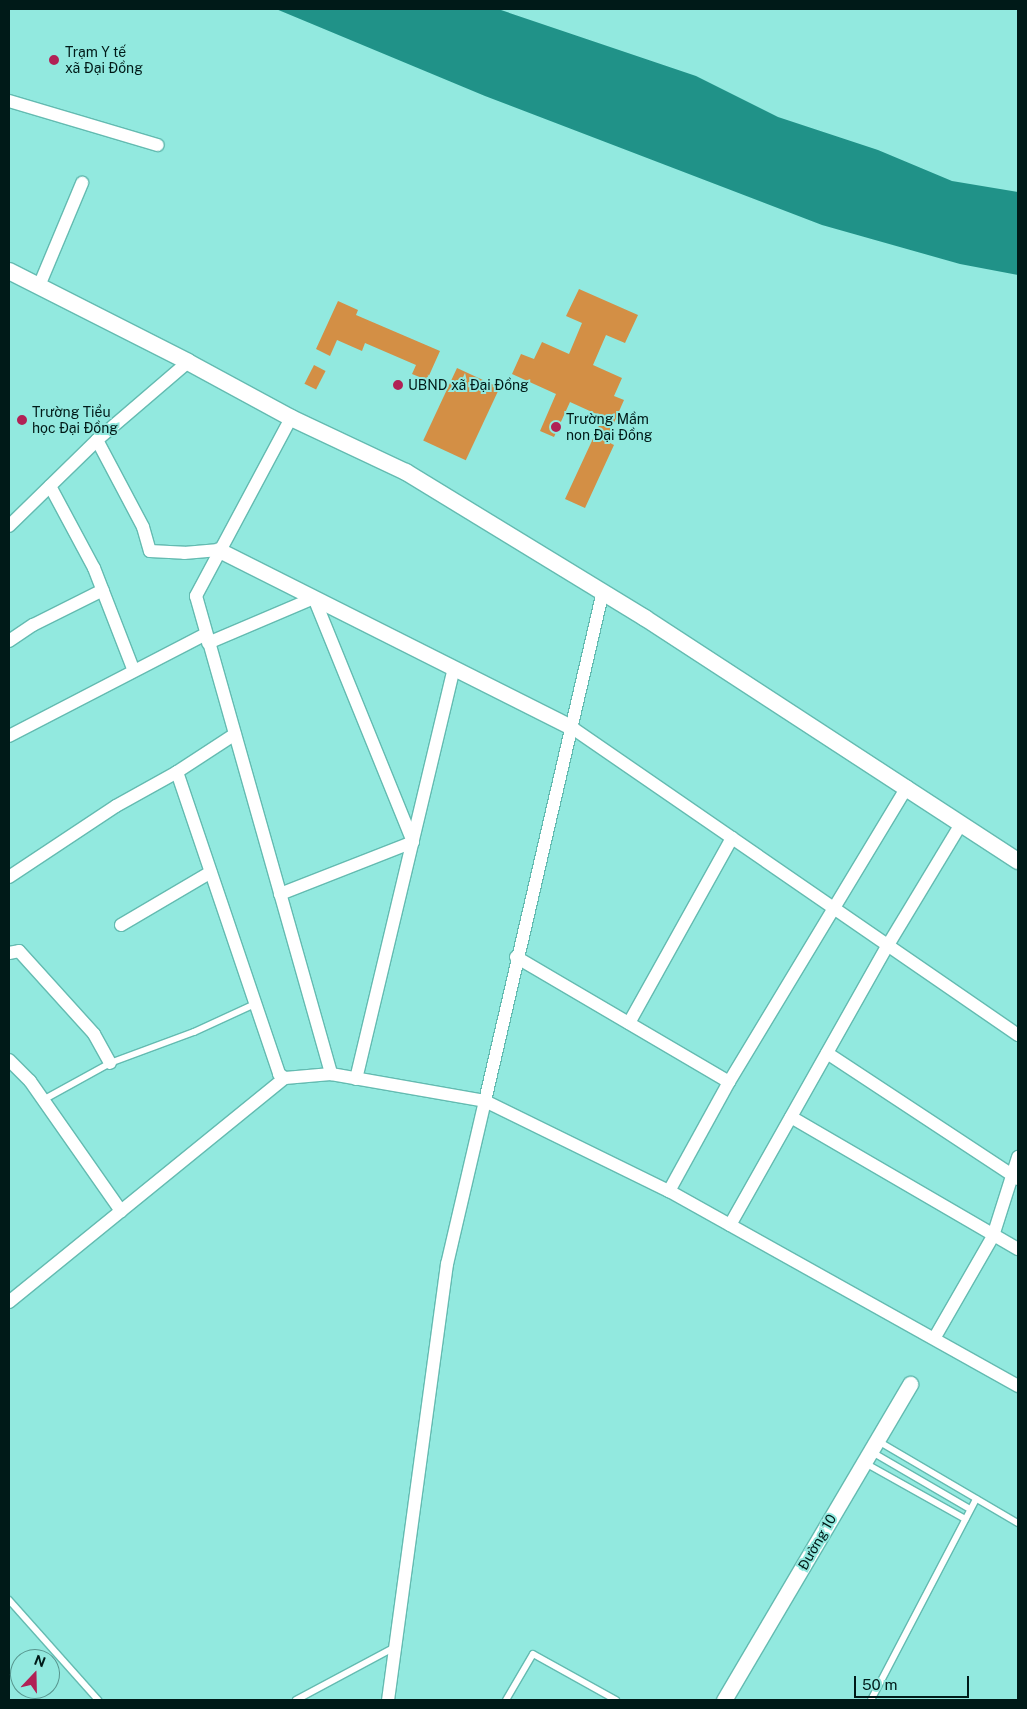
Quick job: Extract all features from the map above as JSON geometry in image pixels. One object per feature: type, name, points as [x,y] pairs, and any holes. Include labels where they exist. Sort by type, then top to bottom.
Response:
[{"type":"main road","points":[[9,271],[188,362],[292,418],[406,472],[603,591],[1018,861]]},
{"type":"street","points":[[9,101],[158,145]]},
{"type":"street","points":[[39,286],[82,183]]},
{"type":"street","points":[[9,526],[96,440],[188,362]]},
{"type":"street","points":[[292,418],[196,596],[331,1074]]},
{"type":"street","points":[[96,440],[143,527],[150,551],[184,554],[220,550],[571,727],[1018,1035]]},
{"type":"street","points":[[50,486],[103,590],[134,671]]},
{"type":"street","points":[[9,641],[33,625],[103,590]]},
{"type":"street","points":[[388,1700],[393,1648],[447,1264],[516,957],[603,591]]},
{"type":"street","points":[[9,736],[134,671],[207,638],[314,598]]},
{"type":"street","points":[[314,598],[413,842]]},
{"type":"street","points":[[356,1079],[454,668]]},
{"type":"street","points":[[9,877],[116,806],[177,772],[234,734]]},
{"type":"street","points":[[177,772],[278,1074],[285,1078]]},
{"type":"street","points":[[669,1191],[729,1082],[907,787]]},
{"type":"street","points":[[730,1225],[888,945],[961,824]]},
{"type":"street","points":[[629,1023],[732,838]]},
{"type":"street","points":[[280,894],[413,842]]},
{"type":"street","points":[[121,925],[211,872]]},
{"type":"street","points":[[9,953],[19,951],[94,1034],[110,1063]]},
{"type":"street","points":[[516,957],[729,1082]]},
{"type":"street","points":[[827,1053],[1015,1177]]},
{"type":"street","points":[[9,1060],[30,1081],[121,1211]]},
{"type":"street","points":[[9,1302],[285,1078],[331,1074],[485,1101],[669,1191],[935,1336],[1018,1386]]},
{"type":"street","points":[[791,1117],[1018,1249]]},
{"type":"street","points":[[935,1336],[994,1234],[1015,1177],[1018,1157]]},
{"type":"street","name":"Đường 10","points":[[724,1700],[910,1384]]},
{"type":"lane","points":[[43,1100],[110,1063],[194,1032],[255,1004]]},
{"type":"lane","points":[[870,1451],[976,1499],[1018,1523]]},
{"type":"lane","points":[[870,1451],[970,1509]]},
{"type":"lane","points":[[870,1451],[965,1519]]},
{"type":"lane","points":[[871,1700],[976,1499]]},
{"type":"lane","points":[[9,1600],[98,1700]]},
{"type":"lane","points":[[296,1700],[393,1648]]},
{"type":"lane","points":[[506,1700],[533,1654],[616,1700]]},
{"type":"shaded area","points":[[276,9],[498,9],[696,76],[778,117],[878,150],[952,181],[1018,192],[1018,275],[960,264],[822,225],[485,96]]},
{"type":"building","points":[[579,289],[638,315],[625,343],[606,335],[593,365],[622,378],[614,396],[624,400],[606,441],[614,445],[585,508],[565,499],[603,417],[570,402],[554,437],[540,431],[556,394],[512,374],[521,354],[534,359],[542,342],[569,354],[582,323],[566,316]]},
{"type":"building","points":[[338,301],[358,310],[356,315],[440,351],[427,380],[412,374],[416,365],[365,343],[362,351],[337,340],[330,356],[316,349]]},
{"type":"building","points":[[314,365],[326,371],[316,390],[304,384]]},
{"type":"building","points":[[457,368],[500,388],[466,460],[423,441]]},
{"type":"place","name":"Trạm Y tế xã Đại Đồng","points":[[54,60]]},
{"type":"place","name":"UBND xã Đại Đồng","points":[[398,385]]},
{"type":"place","name":"Trường Tiểu học Đại Đồng","points":[[22,420]]},
{"type":"place","name":"Trường Mầm non Đại Đồng","points":[[556,427]]}]
